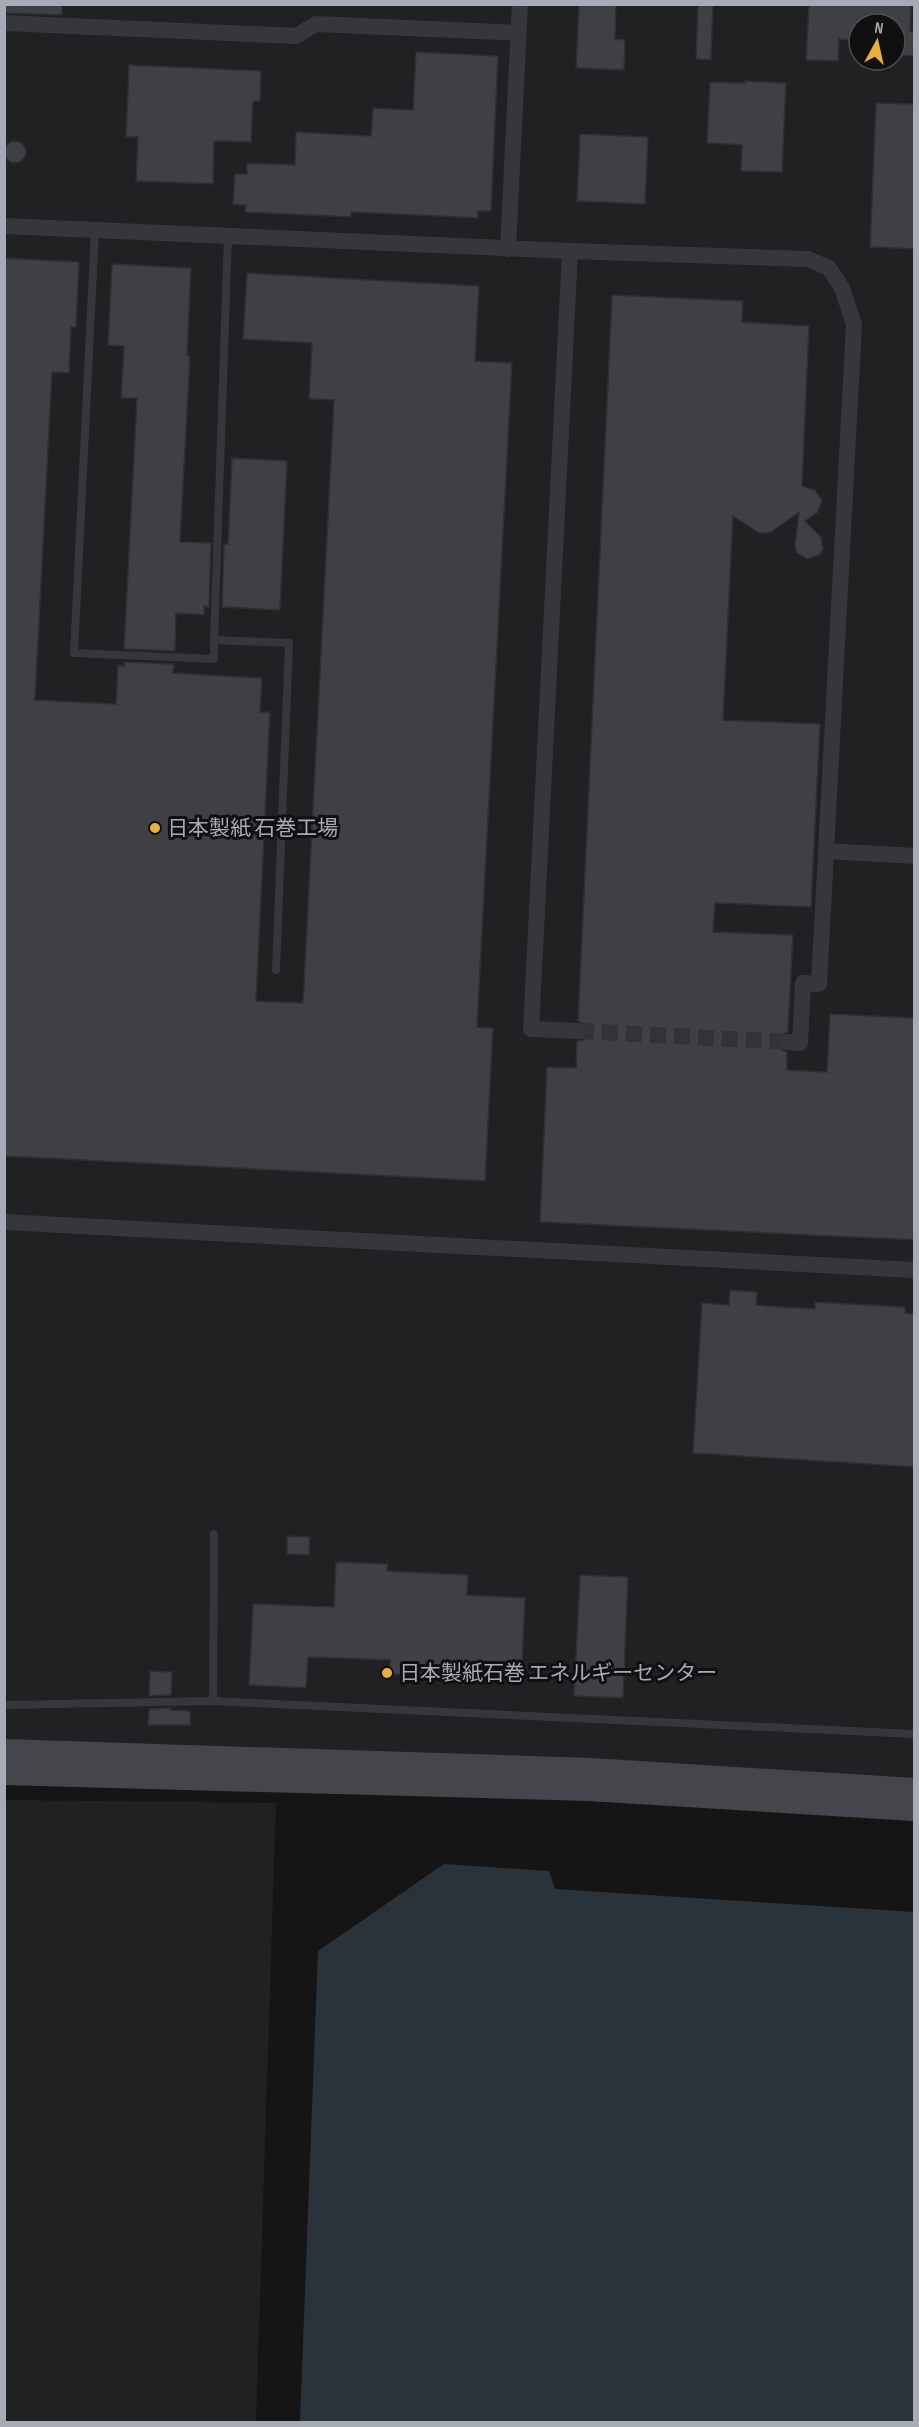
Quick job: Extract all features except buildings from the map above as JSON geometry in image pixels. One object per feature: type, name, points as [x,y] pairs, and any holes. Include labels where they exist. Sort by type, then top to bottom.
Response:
[{"type":"street","points":[[508,249],[520,4]]},
{"type":"street","points":[[4,23],[296,36],[316,24],[519,33]]},
{"type":"street","points":[[4,226],[508,249],[808,259],[829,268],[842,288],[854,324],[819,984],[803,982],[800,1043],[788,1042]]},
{"type":"street","points":[[570,251],[531,1029],[578,1031]]},
{"type":"street","points":[[826,851],[915,856]]},
{"type":"street","points":[[4,1222],[915,1270]]},
{"type":"street","points":[[4,1751],[591,1770],[915,1790]]},
{"type":"street","points":[[4,1773],[589,1789],[915,1809]]},
{"type":"lane","points":[[95,230],[74,653],[214,659],[228,236]]},
{"type":"lane","points":[[214,639],[289,643],[276,970]]},
{"type":"lane","points":[[213,1701],[214,1534]]},
{"type":"lane","points":[[4,1705],[213,1701],[915,1734]]},
{"type":"shaded area","points":[[5,5],[914,5],[914,1783],[5,1741]]},
{"type":"shaded area","points":[[5,1800],[276,1803],[256,2422],[5,2422]]},
{"type":"shaded area","points":[[444,1864],[549,1871],[555,1889],[914,1912],[914,2422],[300,2422],[318,1951]]},
{"type":"tunnel","points":[[578,1031],[788,1042]]},
{"type":"place","name":"日本製紙 石巻工場","points":[[155,828]]},
{"type":"place","name":"日本製紙石巻 エネルギーセンター","points":[[387,1673]]}]
